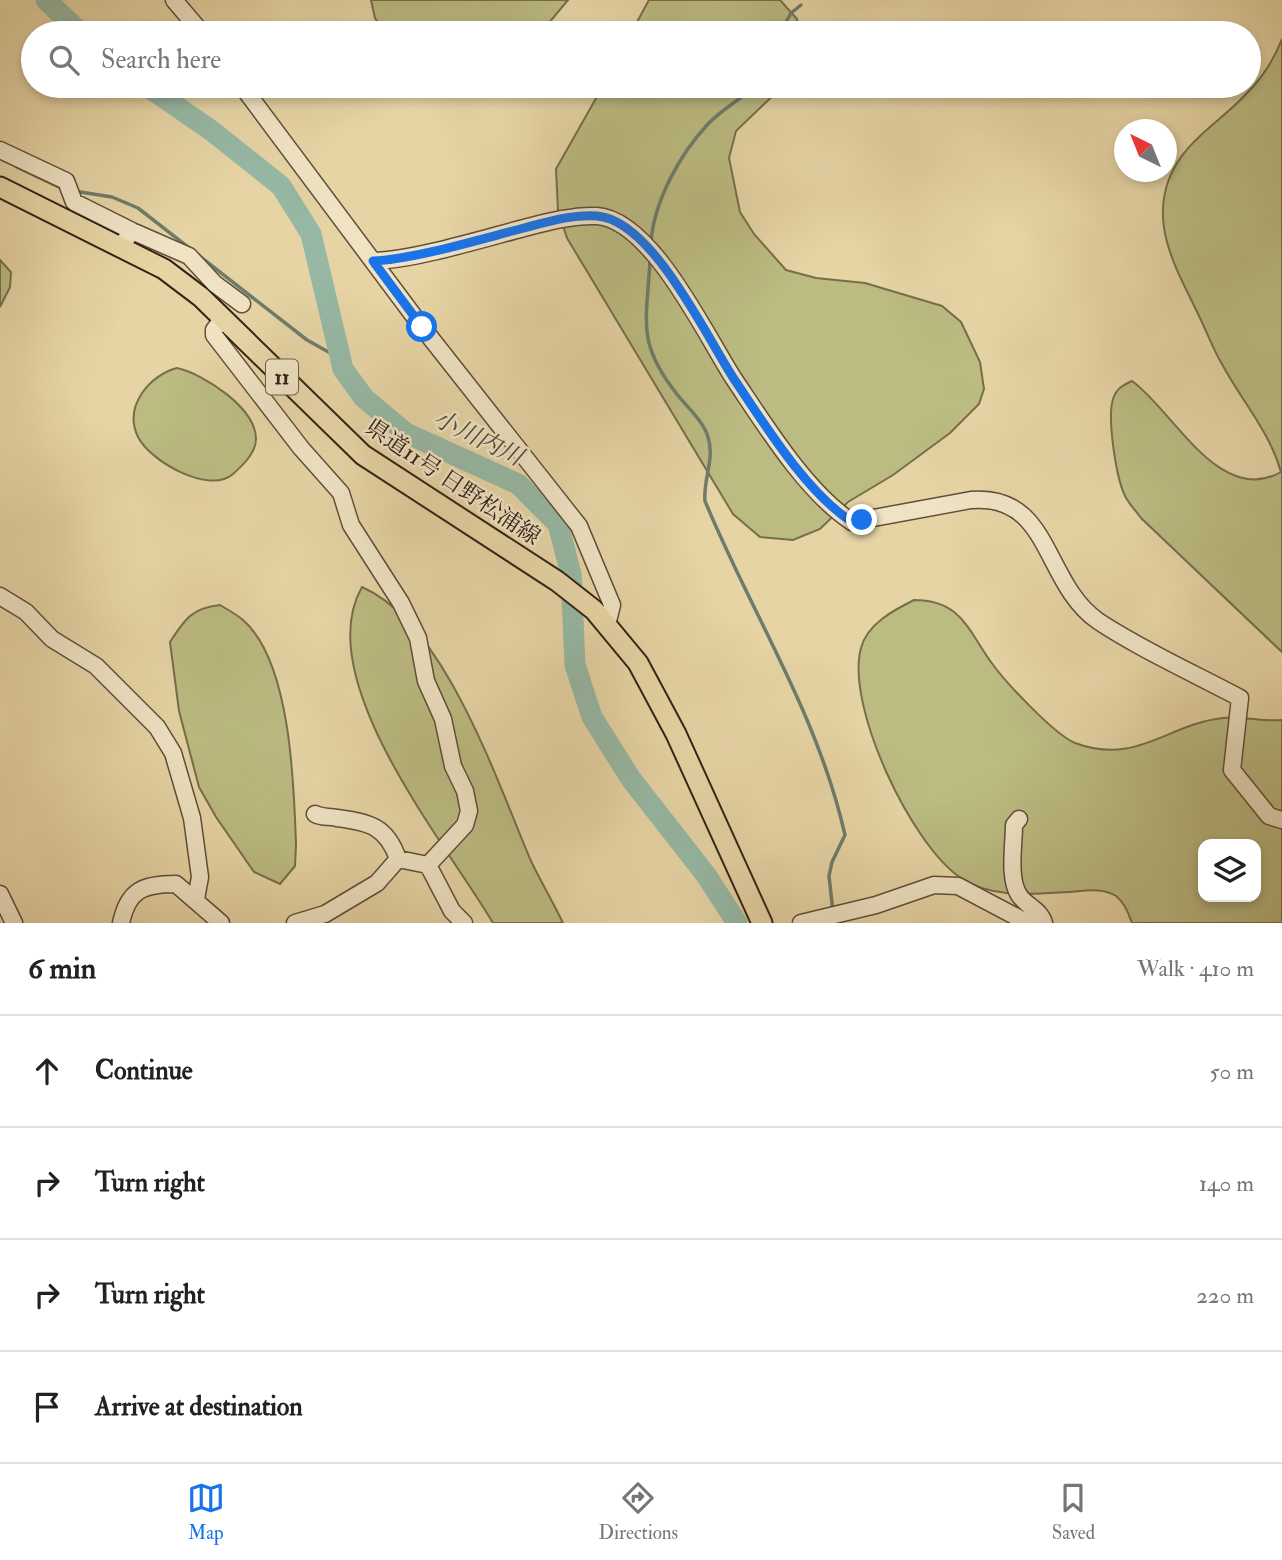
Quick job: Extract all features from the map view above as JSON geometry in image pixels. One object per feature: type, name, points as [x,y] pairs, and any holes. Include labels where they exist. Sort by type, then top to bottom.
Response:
[{"type":"main road","name":"県道11号 日野松浦線","points":[[0,187],[127,238],[201,297],[362,455],[557,581],[607,625],[638,663],[676,734],[762,923]]},
{"type":"street","points":[[174,0],[192,21]]},
{"type":"street","points":[[251,98],[535,474],[579,526],[612,606],[607,625]]},
{"type":"street","points":[[0,150],[66,181],[75,202],[127,238],[189,256],[215,284],[242,304]]},
{"type":"street","points":[[373,261],[558,219],[599,216],[634,232],[667,270],[735,379],[805,477],[840,514],[852,522],[971,500],[990,498],[1010,504],[1030,518],[1071,597],[1098,621],[1240,698],[1232,770],[1269,816],[1282,820]]},
{"type":"street","points":[[223,318],[214,330],[214,335],[301,448],[341,493],[351,525],[401,603],[418,638],[426,681],[443,719],[453,766],[465,792],[469,811],[465,825],[428,865]]},
{"type":"street","points":[[0,596],[26,612],[52,639],[96,666],[156,727],[173,753],[192,818],[200,877],[196,899]]},
{"type":"street","points":[[315,814],[362,823],[379,830],[391,839],[398,859]]},
{"type":"street","points":[[1019,819],[1014,825],[1014,888],[1021,899],[1042,916],[1044,923]]},
{"type":"street","points":[[398,859],[428,865]]},
{"type":"street","points":[[295,923],[325,914],[377,883],[398,859]]},
{"type":"street","points":[[428,865],[452,911],[464,923]]},
{"type":"street","points":[[121,923],[126,901],[134,893],[155,884],[176,884],[221,923]]},
{"type":"street","points":[[801,923],[876,905],[934,885],[958,886],[1028,923]]},
{"type":"street","points":[[0,894],[14,923]]},
{"type":"green space","points":[[371,0],[568,0],[550,21],[377,21]]},
{"type":"green space","points":[[649,0],[780,0],[797,21],[638,21]]},
{"type":"green space","points":[[1282,39],[1282,652],[1141,518],[1131,505],[1118,476],[1111,420],[1114,396],[1120,388],[1132,381],[1217,466],[1237,477],[1258,479],[1281,472],[1270,443],[1219,358],[1183,283],[1169,250],[1163,215],[1168,182],[1177,182],[1177,164],[1184,153],[1242,98],[1261,98],[1261,76]]},
{"type":"green space","points":[[596,98],[770,98],[736,131],[729,158],[740,212],[754,234],[786,270],[816,278],[865,283],[942,306],[961,322],[980,362],[984,389],[979,404],[950,433],[893,475],[848,502],[820,529],[793,540],[760,537],[733,514],[567,238],[558,210],[556,169]]},
{"type":"green space","points":[[0,260],[11,272],[10,287],[0,307]]},
{"type":"green space","points":[[177,368],[201,377],[227,394],[238,404],[254,427],[256,439],[251,454],[233,474],[223,479],[196,478],[181,472],[155,456],[138,437],[134,414],[142,394],[157,377]]},
{"type":"green space","points":[[362,587],[392,606],[419,634],[443,669],[465,708],[531,861],[563,923],[493,923],[418,807],[391,761],[368,713],[354,667],[351,625]]},
{"type":"green space","points":[[914,600],[930,601],[953,611],[962,619],[991,662],[1018,694],[1043,719],[1075,743],[1097,749],[1116,750],[1134,747],[1203,722],[1223,718],[1282,720],[1282,923],[1132,923],[1121,901],[1105,891],[1014,894],[986,889],[961,878],[922,837],[904,806],[887,773],[863,704],[859,673],[861,648],[869,632],[890,613]]},
{"type":"green space","points":[[220,605],[243,620],[259,639],[271,664],[287,726],[294,790],[296,845],[295,866],[280,884],[254,872],[216,817],[199,787],[179,711],[170,642],[190,616],[202,609]]},
{"type":"waterway","name":"小川内川","points":[[46,0],[68,21]]},
{"type":"waterway","points":[[787,21],[801,5]]},
{"type":"waterway","name":"小川内川","points":[[164,98],[212,131],[281,186],[311,234],[343,369],[364,398],[406,433],[518,484],[558,524],[571,574],[575,665],[592,717],[631,779],[706,875],[737,923]]},
{"type":"waterway","points":[[651,242],[657,210],[678,164],[713,119],[740,98]]},
{"type":"waterway","points":[[17,167],[63,189]]},
{"type":"waterway","points":[[74,191],[112,197],[138,208],[307,340],[341,359]]},
{"type":"waterway","points":[[650,260],[646,315],[649,345],[663,375],[706,431],[710,445],[710,461],[705,501],[801,705],[833,790],[845,835],[832,862],[829,876],[833,912]]},
{"type":"route","points":[[422,327],[373,261],[558,219],[599,216],[634,232],[667,270],[735,379],[805,477],[840,514],[852,522],[862,520]]}]
